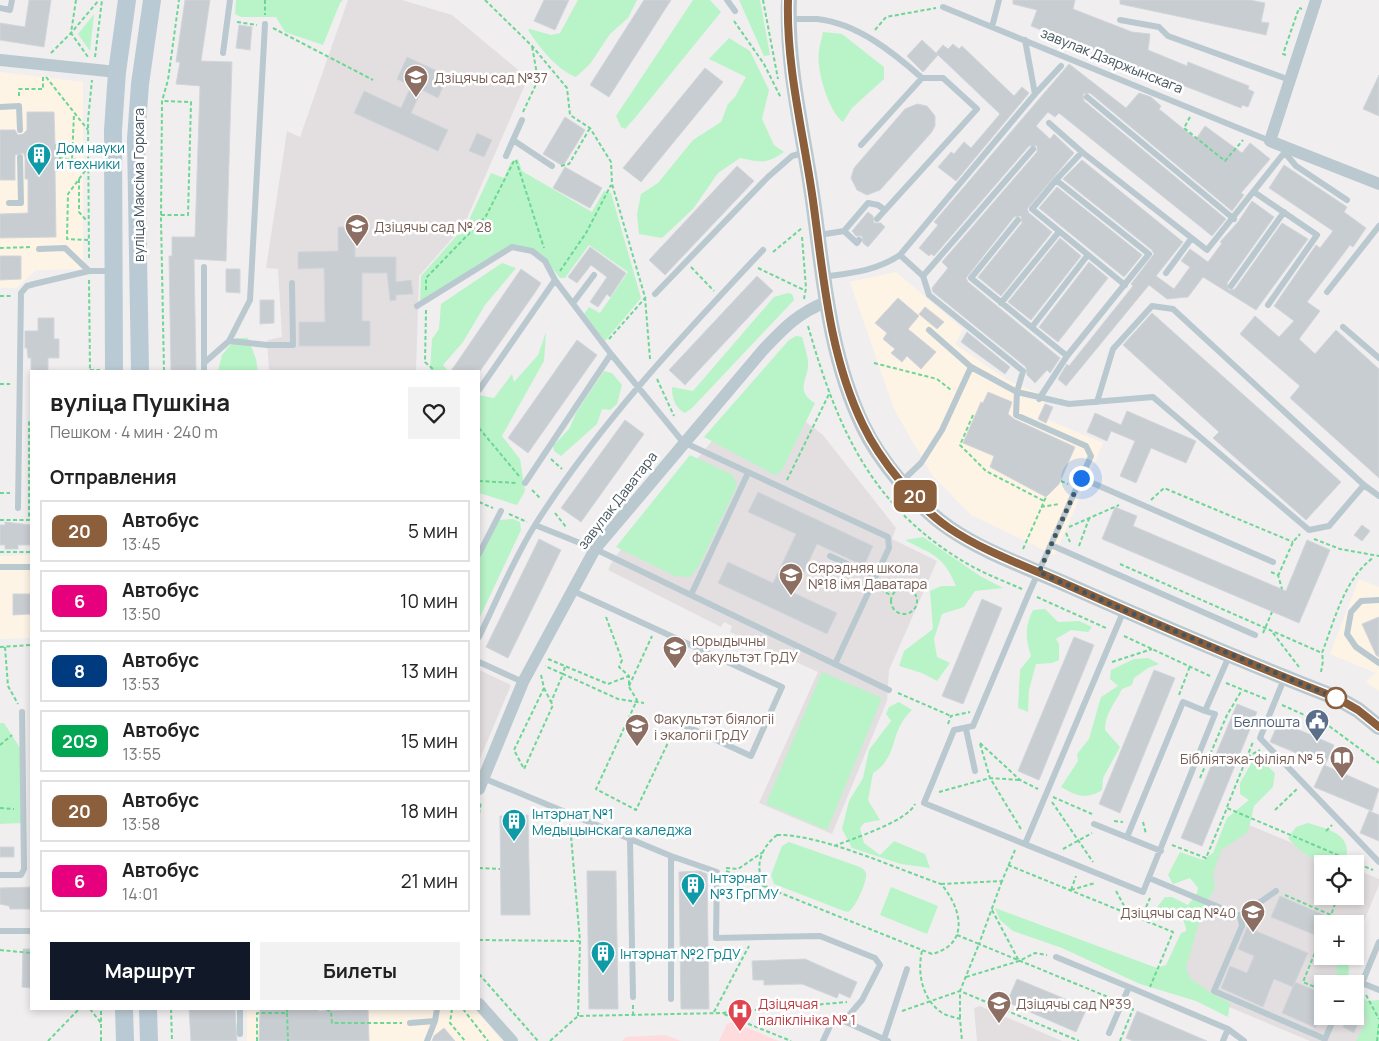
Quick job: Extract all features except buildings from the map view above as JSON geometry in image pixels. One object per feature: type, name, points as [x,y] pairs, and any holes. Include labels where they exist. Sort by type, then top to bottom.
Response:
[{"type":"main road","name":"вуліца Максіма Горкага","points":[[114,370],[112,271],[113,130],[117,72],[127,0]]},
{"type":"main road","name":"вуліца Максіма Горкага","points":[[148,370],[136,139],[140,84],[152,0]]},
{"type":"main road","points":[[124,1010],[125,1041]]},
{"type":"main road","points":[[148,1010],[149,1041]]},
{"type":"street","points":[[788,0],[788,19],[795,87],[818,235],[826,302],[846,385],[863,427],[881,456],[901,482],[947,527],[972,542],[1124,610],[1337,698],[1358,710],[1379,727]]},
{"type":"street","points":[[1270,140],[1316,0]]},
{"type":"street","points":[[0,60],[117,72]]},
{"type":"street","name":"завулак Дзяржынскага","points":[[1270,140],[1286,150],[1379,184]]},
{"type":"street","name":"завулак Даватара","points":[[481,783],[524,682],[542,657],[572,590],[595,549],[683,442],[803,305],[826,302]]},
{"type":"street","points":[[480,1005],[512,1041]]},
{"type":"lane","points":[[0,8],[10,10],[12,0]]},
{"type":"lane","points":[[223,53],[230,0]]},
{"type":"lane","points":[[727,0],[733,14]]},
{"type":"lane","points":[[992,27],[997,16],[999,0]]},
{"type":"lane","name":"завулак Дзяржынскага","points":[[943,7],[1270,140]]},
{"type":"lane","points":[[788,19],[819,20],[850,29],[869,38],[899,58],[922,78],[944,78],[977,109],[877,219]]},
{"type":"lane","points":[[1120,20],[1159,27],[1168,36],[1290,80]]},
{"type":"lane","points":[[204,363],[229,341],[250,300],[265,25]]},
{"type":"lane","points":[[1025,40],[1036,94]]},
{"type":"lane","points":[[823,277],[861,272],[885,265],[900,255],[1036,94],[1062,66]]},
{"type":"lane","points":[[860,145],[922,78]]},
{"type":"lane","points":[[1087,97],[1234,219]]},
{"type":"lane","points":[[0,107],[19,106],[20,130]]},
{"type":"lane","points":[[506,156],[522,120]]},
{"type":"lane","points":[[1049,123],[1082,152],[1207,250],[1234,219],[1286,150],[1296,166],[1347,200]]},
{"type":"lane","points":[[513,140],[552,166]]},
{"type":"lane","points":[[923,276],[1033,148]]},
{"type":"lane","points":[[655,294],[768,177],[792,156],[806,152]]},
{"type":"lane","points":[[1082,152],[1032,209],[1125,285]]},
{"type":"lane","points":[[8,203],[21,203],[20,157]]},
{"type":"lane","points":[[1040,399],[1067,356],[1149,254],[1056,180]]},
{"type":"lane","points":[[1254,192],[1316,235],[1268,305]]},
{"type":"lane","points":[[818,235],[844,230],[868,203],[878,205],[885,210]]},
{"type":"lane","points":[[1232,286],[1284,212]]},
{"type":"lane","points":[[1018,220],[971,278],[1067,356]]},
{"type":"lane","points":[[1326,292],[1379,226]]},
{"type":"lane","points":[[844,230],[857,243],[859,240]]},
{"type":"lane","points":[[1001,302],[1058,232]]},
{"type":"lane","points":[[1166,273],[1191,239]]},
{"type":"lane","points":[[417,306],[512,247],[532,251],[545,261],[555,280],[611,354],[683,442],[888,537],[888,548],[834,664]]},
{"type":"lane","points":[[39,249],[66,248],[89,271]]},
{"type":"lane","points":[[480,635],[535,525],[569,476],[637,386],[762,250]]},
{"type":"lane","points":[[900,255],[923,276],[928,295],[1023,371],[1017,392],[1016,415],[1086,446],[1091,456],[970,727],[975,771]]},
{"type":"lane","points":[[1032,327],[1088,256]]},
{"type":"lane","points":[[204,267],[204,370]]},
{"type":"lane","points":[[18,508],[20,296],[28,286],[34,284],[89,271],[112,271]]},
{"type":"lane","points":[[573,304],[594,275]]},
{"type":"lane","points":[[480,389],[555,280]]},
{"type":"lane","points":[[229,341],[267,345],[293,345],[292,283]]},
{"type":"lane","points":[[1096,402],[1113,349],[1152,306],[1173,309],[1364,485],[1379,496]]},
{"type":"lane","points":[[1343,327],[1379,358]]},
{"type":"lane","points":[[929,330],[971,367],[1017,392],[1040,399],[1069,404],[1153,397],[1309,530],[1329,526],[1364,485]]},
{"type":"lane","points":[[525,483],[611,354]]},
{"type":"lane","points":[[901,482],[921,463],[942,430],[971,367]]},
{"type":"lane","points":[[691,595],[748,473]]},
{"type":"lane","points":[[1081,478],[1273,562]]},
{"type":"lane","points":[[480,552],[502,511]]},
{"type":"lane","points":[[535,525],[595,549],[889,690]]},
{"type":"lane","points":[[1051,544],[1254,635]]},
{"type":"lane","points":[[830,556],[875,577]]},
{"type":"lane","points":[[0,567],[30,567]]},
{"type":"lane","points":[[572,590],[782,687],[751,756],[677,722]]},
{"type":"lane","points":[[1379,600],[1361,601],[1351,612],[1347,634],[1356,646],[1379,663]]},
{"type":"lane","points":[[1025,844],[1124,610]]},
{"type":"lane","points":[[1205,711],[1230,654]]},
{"type":"lane","points":[[480,662],[524,682]]},
{"type":"lane","points":[[1285,678],[1260,738],[1266,747],[1379,862]]},
{"type":"lane","points":[[970,727],[954,730],[924,803],[1143,892],[1215,714],[1183,702],[1127,837]]},
{"type":"lane","points":[[0,875],[21,875],[24,869],[22,712]]},
{"type":"lane","points":[[481,783],[569,814],[630,840],[717,872],[716,938],[820,936],[874,958],[880,965],[862,1000],[844,1021],[831,1024],[823,1041]]},
{"type":"lane","points":[[1094,824],[1161,851]]},
{"type":"lane","points":[[630,840],[633,998]]},
{"type":"lane","points":[[671,856],[671,999]]},
{"type":"lane","points":[[1149,878],[1240,916]]},
{"type":"lane","points":[[1240,916],[1276,891]]},
{"type":"lane","points":[[1240,916],[1242,926],[1214,991],[1325,1039],[1331,1025]]},
{"type":"lane","points":[[0,931],[30,931]]},
{"type":"lane","points":[[1379,942],[1362,983],[1379,990]]},
{"type":"lane","points":[[1056,956],[1228,1030],[1244,1041]]},
{"type":"lane","points":[[844,1021],[886,1040],[906,969]]},
{"type":"lane","points":[[1109,1033],[1129,987]]},
{"type":"lane","points":[[240,1010],[240,1034]]},
{"type":"lane","points":[[427,1041],[435,1021],[437,1010]]},
{"type":"lane","points":[[410,1023],[435,1021]]},
{"type":"lane","points":[[1223,1041],[1228,1030]]},
{"type":"path","points":[[76,0],[71,33],[88,57]]},
{"type":"path","points":[[48,56],[100,0]]},
{"type":"path","points":[[94,65],[100,0]]},
{"type":"path","points":[[148,370],[164,370],[161,215],[162,101],[168,80],[179,0]]},
{"type":"path","points":[[265,0],[265,25]]},
{"type":"path","points":[[485,0],[532,46],[567,88],[570,115],[590,128],[611,162],[612,184],[645,297],[651,370],[674,417]]},
{"type":"path","points":[[490,4],[492,0]]},
{"type":"path","points":[[733,14],[764,64],[782,100],[763,0]]},
{"type":"path","points":[[869,38],[886,16],[943,7]]},
{"type":"path","points":[[227,21],[265,25],[372,80]]},
{"type":"path","points":[[522,120],[538,80],[532,46]]},
{"type":"path","points":[[43,72],[88,130]]},
{"type":"path","points":[[90,370],[88,130],[92,78]]},
{"type":"path","points":[[19,106],[19,89],[43,89]]},
{"type":"path","points":[[161,215],[188,215],[191,102],[162,101]]},
{"type":"path","points":[[1195,110],[1184,128],[1225,161],[1249,132]]},
{"type":"path","points":[[72,159],[74,113]]},
{"type":"path","points":[[552,166],[569,164],[590,128]]},
{"type":"path","points":[[513,140],[516,160],[546,253]]},
{"type":"path","points":[[59,158],[88,161]]},
{"type":"path","points":[[434,370],[426,362],[426,278],[486,216],[516,160]]},
{"type":"path","points":[[88,167],[68,194],[67,239],[89,240]]},
{"type":"path","points":[[79,179],[79,212],[88,222]]},
{"type":"path","points":[[555,280],[586,233],[612,184]]},
{"type":"path","points":[[802,225],[806,291],[803,305],[808,326],[839,420],[859,460],[884,494],[917,526],[950,553],[974,568],[1218,680],[1329,726],[1379,763]]},
{"type":"path","points":[[756,267],[806,291]]},
{"type":"path","points":[[698,274],[713,290]]},
{"type":"path","points":[[605,344],[645,297],[655,294]]},
{"type":"path","points":[[0,296],[20,296]]},
{"type":"path","points":[[874,363],[937,379],[958,396]]},
{"type":"path","points":[[0,384],[10,384]]},
{"type":"path","points":[[785,490],[790,473],[830,392]]},
{"type":"path","points":[[973,415],[960,445],[986,471],[1044,500]]},
{"type":"path","points":[[545,452],[569,476]]},
{"type":"path","points":[[1065,491],[1072,476]]},
{"type":"path","points":[[1060,481],[1068,484]]},
{"type":"path","points":[[480,482],[525,483]]},
{"type":"path","points":[[1144,506],[1164,488],[1293,542]]},
{"type":"path","points":[[1023,549],[1046,497]]},
{"type":"path","points":[[1041,507],[1059,504],[1062,498]]},
{"type":"path","points":[[1090,516],[1079,546],[1070,542],[1065,529],[1090,516],[1107,508],[1133,501]]},
{"type":"path","points":[[1282,589],[1278,575],[1293,542],[1300,534],[1306,536]]},
{"type":"path","points":[[1312,539],[1340,549],[1374,557],[1379,556]]},
{"type":"path","points":[[0,552],[30,552]]},
{"type":"path","points":[[1321,672],[1324,661],[1322,653],[1345,592],[1361,567],[1374,557]]},
{"type":"path","points":[[1115,562],[1322,653]]},
{"type":"path","points":[[871,586],[892,596]]},
{"type":"path","points":[[898,590],[910,590],[916,597],[916,605],[911,612],[899,613],[893,608],[892,596],[898,590]]},
{"type":"path","points":[[601,605],[622,660],[619,667],[622,672],[629,676]]},
{"type":"path","points":[[629,687],[655,629]]},
{"type":"path","points":[[1272,631],[1300,669]]},
{"type":"path","points":[[0,647],[30,645]]},
{"type":"path","points":[[5,647],[8,686],[22,712]]},
{"type":"path","points":[[1100,666],[1153,649]]},
{"type":"path","points":[[629,676],[608,684],[542,657],[543,665],[618,699],[644,702]]},
{"type":"path","points":[[551,702],[565,666]]},
{"type":"path","points":[[541,673],[544,688],[554,705],[524,769],[514,750],[544,688]]},
{"type":"path","points":[[629,676],[629,687],[637,700]]},
{"type":"path","points":[[889,690],[951,716]]},
{"type":"path","points":[[637,700],[596,789],[636,810],[677,722]]},
{"type":"path","points":[[970,712],[970,727],[990,778],[1024,833]]},
{"type":"path","points":[[1172,845],[1206,858],[1253,741]]},
{"type":"path","points":[[1247,757],[1266,747]]},
{"type":"path","points":[[928,795],[990,778],[1020,780]]},
{"type":"path","points":[[1275,810],[1302,784]]},
{"type":"path","points":[[1046,794],[1106,877],[1128,913]]},
{"type":"path","points":[[914,805],[923,808]]},
{"type":"path","points":[[0,808],[24,809]]},
{"type":"path","points":[[1139,808],[1150,846]]},
{"type":"path","points":[[1227,808],[1366,868],[1379,871]]},
{"type":"path","points":[[569,814],[580,941],[578,1016]]},
{"type":"path","points":[[1051,855],[1102,827]]},
{"type":"path","points":[[941,884],[953,898],[957,909],[959,918],[957,935],[946,949],[932,954],[768,888],[760,876],[759,866],[766,845],[777,835],[793,835],[834,846],[941,884],[1002,881]]},
{"type":"path","points":[[962,1041],[960,991],[1016,848]]},
{"type":"path","points":[[723,868],[738,869],[763,852]]},
{"type":"path","points":[[1008,865],[1173,932],[1147,995]]},
{"type":"path","points":[[1070,890],[1080,866]]},
{"type":"path","points":[[480,868],[500,869]]},
{"type":"path","points":[[1070,890],[1106,877]]},
{"type":"path","points":[[1276,891],[1331,915],[1335,905]]},
{"type":"path","points":[[992,910],[1019,961]]},
{"type":"path","points":[[957,935],[1109,996],[1133,1009],[1120,1041]]},
{"type":"path","points":[[713,1013],[753,937]]},
{"type":"path","points":[[480,940],[580,941]]},
{"type":"path","points":[[0,950],[30,952]]},
{"type":"path","points":[[922,951],[920,978],[930,1000],[942,1013],[960,1019]]},
{"type":"path","points":[[966,977],[1019,961],[1035,953],[1056,956]]},
{"type":"path","points":[[1314,955],[1303,982],[1314,987]]},
{"type":"path","points":[[480,975],[538,1041]]},
{"type":"path","points":[[1366,985],[1365,993],[1379,1019]]},
{"type":"path","points":[[930,1000],[960,991],[1079,1041]]},
{"type":"path","points":[[550,1041],[578,1016],[722,1013],[862,1000]]},
{"type":"path","points":[[48,1041],[78,1010]]},
{"type":"path","points":[[91,1010],[101,1024]]},
{"type":"path","points":[[101,1010],[101,1041]]},
{"type":"path","points":[[172,1010],[172,1041]]},
{"type":"path","points":[[328,1010],[331,1012],[332,1023],[410,1023]]},
{"type":"path","points":[[452,1010],[450,1023],[465,1041]]},
{"type":"path","points":[[464,1010],[488,1041]]},
{"type":"path","points":[[257,1041],[257,1013],[287,1013],[288,1041]]},
{"type":"path","points":[[722,1013],[791,1041]]},
{"type":"path","points":[[1377,1041],[1379,1024]]},
{"type":"shaded area","points":[[348,0],[402,0],[452,15],[528,78],[464,225],[419,276],[416,370],[269,370],[267,340],[282,337],[278,269],[266,268],[287,131],[300,137]]},
{"type":"shaded area","points":[[0,72],[83,82],[83,269],[36,270],[17,288],[0,288]]},
{"type":"shaded area","points":[[896,272],[963,329],[955,344],[1007,380],[1047,397],[1039,416],[1103,443],[1055,555],[971,515],[932,475],[894,409],[850,282]]},
{"type":"shaded area","name":"Сярэдняя школа №18 імя Даватара","points":[[758,386],[823,435],[896,528],[892,539],[937,561],[889,670],[887,701],[832,834],[759,803],[818,672],[730,632],[732,626],[724,622],[721,627],[608,570],[614,558]]},
{"type":"shaded area","points":[[30,555],[30,638],[0,639],[0,556]]},
{"type":"shaded area","points":[[1359,579],[1379,587],[1379,691],[1366,682],[1376,673],[1330,654]]},
{"type":"shaded area","points":[[480,670],[511,685],[480,759]]},
{"type":"shaded area","name":"Дзіцячы сад №40","points":[[1232,818],[1321,855],[1314,855],[1314,905],[1364,905],[1364,873],[1379,879],[1379,885],[1364,921],[1364,915],[1314,915],[1314,965],[1346,965],[1342,975],[1314,975],[1314,1025],[1364,1025],[1364,1008],[1372,1018],[1362,1041],[1310,1041],[1165,980]]},
{"type":"shaded area","name":"Дзіцячы сад №39","points":[[980,1006],[1062,1041],[977,1041],[974,1008]]},
{"type":"shaded area","points":[[247,1010],[475,1010],[502,1041],[247,1041]]},
{"type":"shaded area","name":"Дзіцячая паліклініка № 1","points":[[733,1022],[779,1041],[719,1041],[727,1024]]},
{"type":"shaded area","points":[[665,1035],[681,1041],[622,1041],[626,1037]]},
{"type":"green space","points":[[236,0],[343,0],[340,3],[323,45],[285,32],[276,17],[241,17],[235,14]]},
{"type":"green space","points":[[578,0],[637,0],[628,18],[610,34],[590,64],[576,77],[555,64],[528,30],[551,35],[560,33]]},
{"type":"green space","points":[[693,0],[710,0],[721,12],[634,119],[625,129],[621,127],[616,116]]},
{"type":"green space","points":[[739,0],[760,0],[770,55],[764,56]]},
{"type":"green space","points":[[94,14],[90,51],[78,34]]},
{"type":"green space","points":[[823,32],[842,34],[884,67],[884,79],[852,108],[843,122],[828,100],[822,79],[819,47]]},
{"type":"green space","points":[[729,38],[750,51],[769,90],[762,119],[774,145],[784,152],[767,161],[753,161],[740,158],[718,173],[693,209],[662,238],[639,234],[637,214],[641,194],[658,183],[693,140],[721,122],[728,104],[735,97],[746,77],[709,59]]},
{"type":"green space","points":[[518,159],[522,171],[592,212],[604,191],[611,193],[641,298],[605,341],[584,314],[589,307],[600,313],[628,272],[589,245],[565,278],[560,278],[543,256],[512,245],[420,301],[421,276],[467,224],[491,173],[504,178],[511,162]]},
{"type":"green space","points":[[502,263],[516,268],[485,305],[463,342],[443,365],[447,370],[430,370],[432,339],[439,329],[441,304]]},
{"type":"green space","points":[[788,293],[792,294],[794,300],[692,408],[685,413],[679,408],[673,399],[672,387],[693,391],[774,297]]},
{"type":"green space","points":[[546,332],[544,361],[502,436],[520,459],[525,491],[517,505],[480,493],[480,395],[494,398],[512,374],[514,382],[538,355]]},
{"type":"green space","points":[[796,336],[802,337],[808,358],[804,384],[805,393],[815,403],[782,470],[775,475],[704,437],[789,340]]},
{"type":"green space","points":[[236,338],[248,338],[258,370],[218,370],[222,355]]},
{"type":"green space","points":[[604,371],[612,373],[622,385],[617,404],[610,410],[602,409],[597,424],[561,456],[554,451],[553,446],[569,429],[576,413]]},
{"type":"green space","points":[[690,455],[733,475],[737,486],[699,566],[690,577],[675,576],[616,547]]},
{"type":"green space","points":[[513,519],[520,522],[521,530],[480,617],[480,556],[499,520]]},
{"type":"green space","points":[[923,537],[980,576],[1003,588],[975,591],[964,607],[942,614],[934,639],[937,657],[950,663],[937,681],[922,673],[899,666],[904,651],[933,629],[930,591],[941,586],[956,586],[942,562],[930,553],[905,540]]},
{"type":"green space","points":[[1045,609],[1058,622],[1079,621],[1092,627],[1088,632],[1071,630],[1056,639],[1059,644],[1059,660],[1052,663],[1036,664],[1029,690],[1028,712],[1018,708],[1020,670],[1031,656],[1027,627],[1033,610]]},
{"type":"green space","points":[[1148,658],[1159,664],[1148,668],[1134,678],[1132,685],[1122,689],[1110,709],[1105,730],[1120,747],[1103,778],[1102,790],[1091,795],[1082,796],[1061,787],[1078,761],[1077,754],[1089,739],[1101,697],[1118,686],[1110,679],[1111,670],[1134,659]]},
{"type":"green space","points":[[822,672],[882,698],[827,830],[766,804]]},
{"type":"green space","points":[[899,702],[912,710],[900,727],[887,759],[873,773],[868,800],[880,820],[864,823],[860,828],[864,843],[880,855],[894,841],[925,854],[930,868],[901,864],[852,848],[842,829],[849,801],[863,778],[869,750],[891,721],[886,714],[889,707]]},
{"type":"green space","points":[[0,723],[4,723],[20,748],[22,823],[0,824]]},
{"type":"green space","points":[[1256,755],[1275,773],[1273,787],[1254,806],[1248,832],[1221,850],[1213,874],[1215,888],[1203,908],[1186,968],[1190,978],[1211,993],[1230,1003],[1228,1017],[1196,1001],[1140,984],[1062,948],[1013,931],[1000,920],[995,908],[1157,968],[1166,965],[1181,933],[1187,931],[1183,919],[1154,911],[1165,897],[1172,897],[1188,905],[1197,893],[1198,888],[1190,878],[1173,884],[1168,875],[1180,852],[1203,860],[1213,853],[1227,818],[1249,800],[1240,794],[1240,783]]},
{"type":"green space","points":[[1308,823],[1332,831],[1343,839],[1347,855],[1314,855],[1314,858],[1307,855],[1288,838],[1296,827]]},
{"type":"green space","points":[[789,842],[864,870],[866,877],[863,888],[851,910],[848,912],[844,911],[774,884],[771,875],[782,846]]},
{"type":"green space","points":[[891,887],[938,906],[927,934],[880,915]]},
{"type":"green space","points":[[1337,965],[1348,965],[1348,975],[1336,975]]},
{"type":"green space","points":[[1364,998],[1367,1001],[1379,1000],[1379,1041],[1356,1041],[1367,1020],[1364,1016]]},
{"type":"bus line","name":"20","points":[[788,0],[790,48],[795,87],[814,204],[832,335],[846,385],[863,427],[881,456],[901,482],[947,527],[972,542],[1124,610],[1337,698],[1358,710],[1379,727]]},
{"type":"place","name":"Дзіцячы сад №37","points":[[416,98]]},
{"type":"place","name":"Дом науки и техники","points":[[39,176]]},
{"type":"place","name":"Дзіцячы сад № 28","points":[[357,247]]},
{"type":"place","name":"Сярэдняя школа №18 імя Даватара","points":[[791,596]]},
{"type":"place","name":"Юрыдычны факультэт ГрДУ","points":[[675,669]]},
{"type":"place","name":"Белпошта","points":[[1317,742]]},
{"type":"place","name":"Факультэт біялогіі і экалогіі ГрДУ","points":[[637,747]]},
{"type":"place","name":"Бібліятэка-філіял № 5","points":[[1342,779]]},
{"type":"place","name":"Інтэрнат №1 Медыцынскага каледжа","points":[[514,842]]},
{"type":"place","name":"Інтэрнат №3 ГрГМУ","points":[[693,906]]},
{"type":"place","name":"Дзіцячы сад №40","points":[[1253,933]]},
{"type":"place","name":"Інтэрнат №2 ГрДУ","points":[[603,974]]},
{"type":"place","name":"Дзіцячы сад №39","points":[[999,1024]]},
{"type":"place","name":"Дзіцячая паліклініка № 1","points":[[740,1032]]},
{"type":"route","points":[[1081,478],[1039,572],[1124,610],[1336,698]]}]
